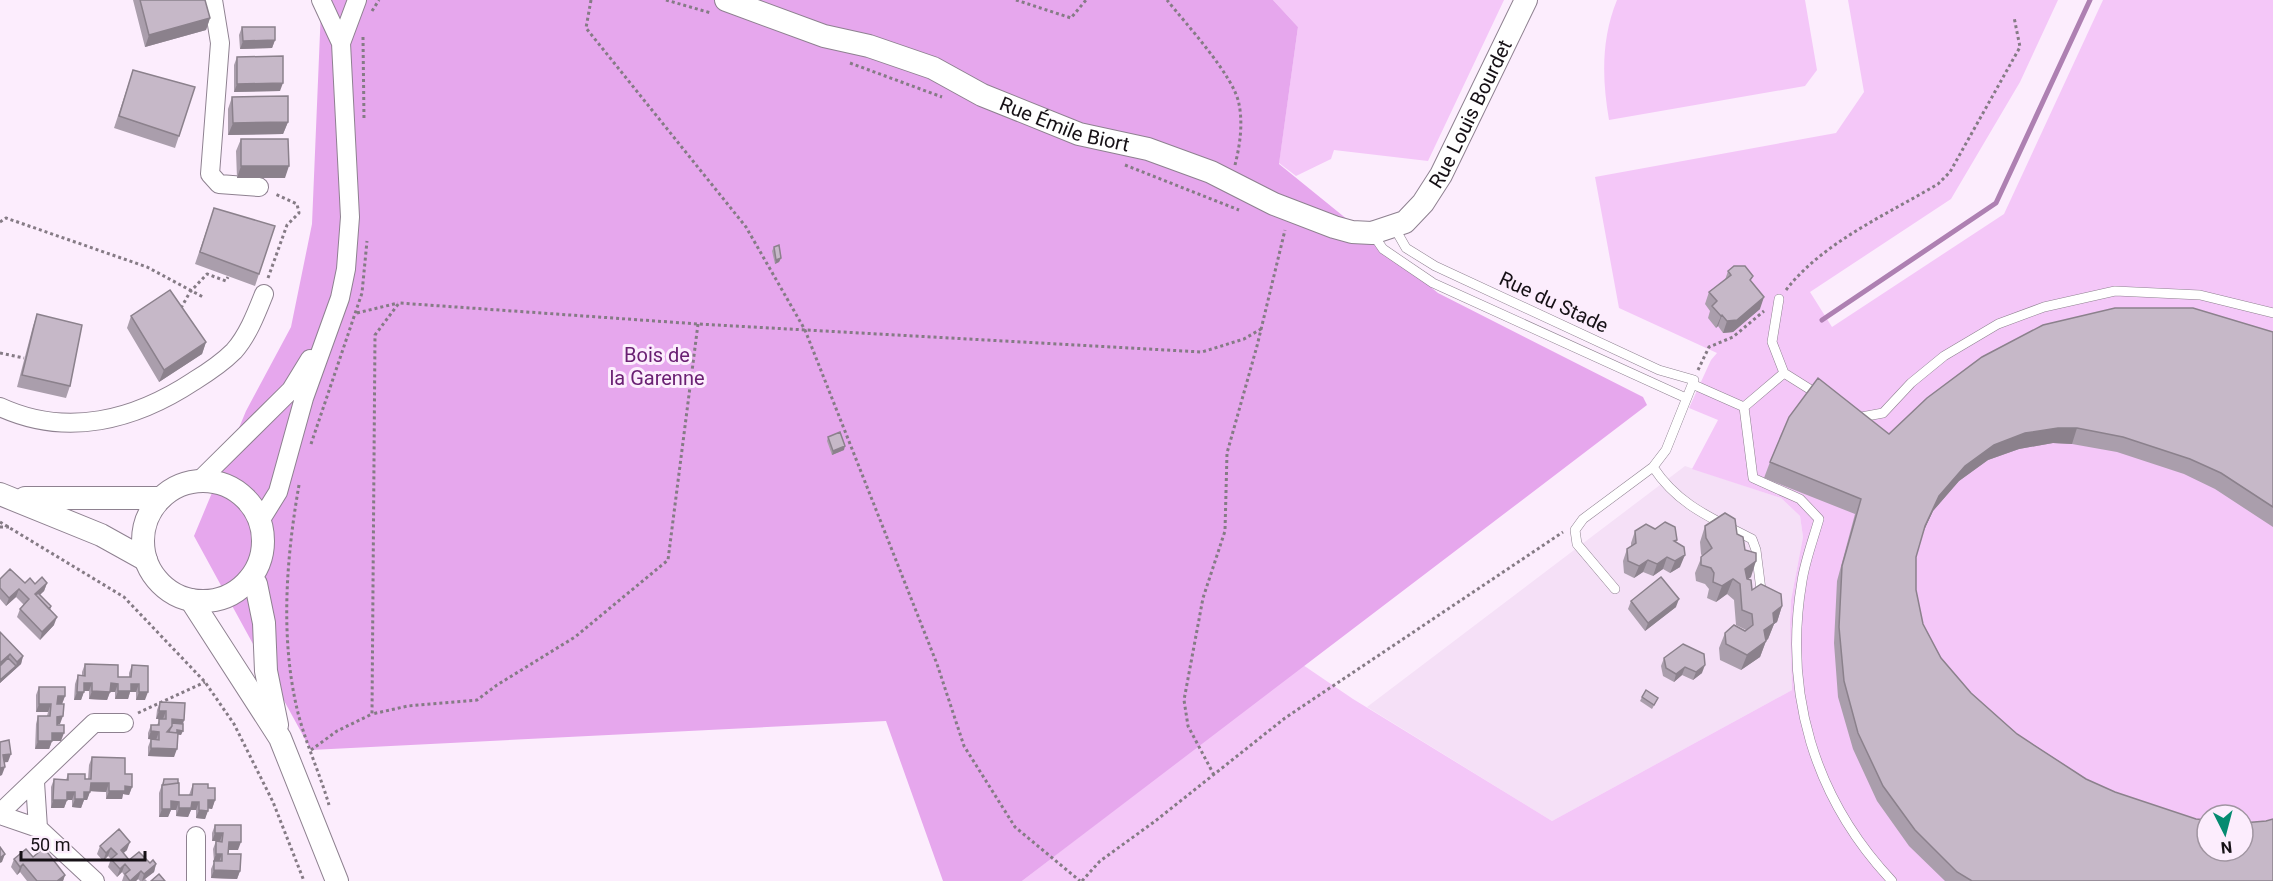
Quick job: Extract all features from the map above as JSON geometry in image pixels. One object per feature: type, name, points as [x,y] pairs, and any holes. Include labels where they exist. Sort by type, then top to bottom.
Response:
[{"type":"street","points":[[213,0],[220,43],[213,110],[210,174],[219,184],[259,187]]},
{"type":"street","points":[[260,521],[278,492],[304,398],[333,321],[346,269],[350,217],[341,43],[321,0]]},
{"type":"street","points":[[341,43],[357,0]]},
{"type":"street","name":"Rue Émile Biort","points":[[726,0],[824,36],[869,45],[933,68],[982,95],[1079,134],[1148,149],[1231,181],[1292,211],[1347,231],[1372,233],[1399,224]]},
{"type":"street","name":"Rue Louis Bourdet","points":[[1399,224],[1423,203],[1441,175],[1526,0]]},
{"type":"street","points":[[0,407],[32,419],[76,424],[139,411],[181,390],[233,351],[253,321],[264,294]]},
{"type":"street","points":[[199,481],[291,390],[333,321]]},
{"type":"street","points":[[199,481],[218,483],[236,491],[250,504],[260,521],[262,551],[250,579],[238,590],[224,598],[207,601],[191,600],[163,586],[146,560],[143,543],[145,527],[151,512],[161,498],[172,490],[199,481]]},
{"type":"street","points":[[6,496],[161,498]]},
{"type":"street","points":[[6,496],[100,535],[146,560]]},
{"type":"street","points":[[250,579],[256,584],[264,623],[266,671],[280,738],[337,881]]},
{"type":"street","points":[[191,600],[280,738]]},
{"type":"street","points":[[95,881],[39,828],[0,814],[94,723],[124,723]]},
{"type":"street","points":[[35,782],[39,828]]},
{"type":"street","points":[[196,836],[196,881]]},
{"type":"lane","name":"Rue du Stade","points":[[1399,224],[1406,248],[1435,266],[1744,407]]},
{"type":"lane","name":"Rue du Stade","points":[[1372,233],[1383,249],[1433,283],[1686,398]]},
{"type":"lane","points":[[1849,414],[1858,419],[1883,412],[1911,383],[1944,356],[1998,324],[2044,307],[2115,291],[2200,296],[2273,313]]},
{"type":"lane","points":[[1779,299],[1772,342],[1784,373],[1830,402]]},
{"type":"lane","points":[[1784,373],[1744,407],[1753,478],[1800,499],[1819,519],[1802,580],[1795,643],[1797,689],[1809,738],[1832,798],[1867,855],[1892,881]]},
{"type":"lane","points":[[1615,589],[1578,544],[1575,530],[1583,519],[1653,467],[1666,450],[1693,382]]},
{"type":"lane","points":[[1653,467],[1667,489],[1684,502],[1752,539],[1761,590]]},
{"type":"path","points":[[368,18],[379,0]]},
{"type":"path","points":[[591,0],[586,28],[746,227],[805,330],[937,664],[964,746],[1015,827],[1081,881],[1100,861],[1285,718],[1583,519]]},
{"type":"path","points":[[1016,0],[1071,18],[1086,0]]},
{"type":"path","points":[[1167,0],[1223,72],[1239,103],[1240,142],[1231,181]]},
{"type":"path","points":[[1693,382],[1709,347],[1733,337],[1779,299],[1800,273],[1850,237],[1938,184],[1950,172],[2020,47],[2014,17]]},
{"type":"path","points":[[364,126],[363,39],[365,28]]},
{"type":"path","points":[[259,187],[297,204],[300,213],[287,225],[272,262],[264,294]]},
{"type":"path","points":[[1214,775],[1188,726],[1184,700],[1203,598],[1225,531],[1227,453],[1292,211]]},
{"type":"path","points":[[0,222],[6,218],[147,267],[203,297]]},
{"type":"path","points":[[310,447],[363,293],[367,239]]},
{"type":"path","points":[[186,315],[181,306],[190,292],[207,274],[226,281],[228,277]]},
{"type":"path","points":[[357,314],[399,303],[698,324],[1202,352],[1244,339],[1261,329]]},
{"type":"path","points":[[372,714],[375,335],[399,303]]},
{"type":"path","points":[[311,750],[337,731],[372,714],[408,706],[477,700],[497,685],[575,637],[668,560],[698,324]]},
{"type":"path","points":[[0,352],[24,358]]},
{"type":"path","points":[[300,480],[288,556],[288,620],[292,685],[299,715],[332,815]]},
{"type":"path","points":[[0,522],[12,527],[124,597],[205,682],[234,724],[273,802],[304,881]]},
{"type":"path","points":[[0,527],[12,527]]},
{"type":"path","points":[[124,723],[130,717],[205,682]]},
{"type":"shaded area","points":[[1273,0],[1504,0],[1428,161],[1334,150],[1331,159],[1296,176],[1279,163],[1298,27]]},
{"type":"shaded area","points":[[1617,0],[1805,0],[1817,70],[1805,86],[1609,120],[1604,59],[1608,29]]},
{"type":"shaded area","points":[[1848,0],[2058,0],[2020,82],[1951,199],[1810,292],[1832,327],[2004,214],[2103,0],[2273,0],[2273,881],[1022,881],[1303,665],[1353,699],[1552,821],[1792,690],[1791,600],[1803,537],[1800,516],[1781,498],[1692,469],[1718,420],[1689,408],[1711,360],[1717,353],[1619,308],[1595,177],[1836,133],[1864,92]]},
{"type":"shaded area","points":[[1685,466],[1781,498],[1800,516],[1803,537],[1791,600],[1792,690],[1552,821],[1367,707]]},
{"type":"green space","name":"Bois de la Garenne","points":[[331,0],[1273,0],[1298,27],[1279,164],[1438,293],[1643,397],[1647,405],[1022,881],[943,881],[886,721],[311,750],[194,536],[246,411],[291,327],[312,224],[321,9]]},
{"type":"building","points":[[140,0],[205,0],[210,18],[149,35]]},
{"type":"building","points":[[242,27],[275,27],[275,40],[243,41]]},
{"type":"building","points":[[283,56],[283,83],[237,84],[237,57]]},
{"type":"building","points":[[133,70],[195,87],[179,136],[119,116]]},
{"type":"building","points":[[288,96],[288,122],[233,123],[232,97]]},
{"type":"building","points":[[241,139],[288,139],[289,166],[241,166]]},
{"type":"building","points":[[214,208],[275,226],[259,274],[200,252]]},
{"type":"building","points":[[779,245],[781,258],[776,260],[774,247]]},
{"type":"building","points":[[1734,266],[1745,266],[1753,276],[1750,280],[1764,297],[1737,320],[1727,321],[1712,306],[1717,301],[1709,292],[1731,275],[1728,271]]},
{"type":"building","points":[[170,290],[206,342],[164,370],[131,316]]},
{"type":"building","points":[[2115,308],[2193,308],[2273,332],[2273,507],[2221,473],[2190,459],[2123,437],[2077,428],[2058,428],[2025,433],[1994,445],[1965,466],[1939,496],[1925,526],[1916,557],[1916,590],[1923,624],[1941,658],[1971,693],[2017,734],[2086,779],[2115,792],[2195,819],[2195,863],[2255,863],[2255,822],[2273,819],[2273,881],[1972,881],[1957,872],[1915,830],[1883,786],[1858,733],[1844,681],[1839,627],[1842,566],[1861,499],[1770,462],[1789,417],[1818,378],[1889,434],[1927,398],[1982,357],[2043,325]]},
{"type":"building","points":[[37,314],[82,325],[70,386],[22,375]]},
{"type":"building","points":[[840,432],[845,446],[833,451],[828,437]]},
{"type":"building","points":[[1725,513],[1735,519],[1737,534],[1743,537],[1745,550],[1756,553],[1756,561],[1745,569],[1747,579],[1751,580],[1752,590],[1761,584],[1781,594],[1782,606],[1773,613],[1774,623],[1764,630],[1766,641],[1747,655],[1726,644],[1725,633],[1734,625],[1745,631],[1753,625],[1752,614],[1742,610],[1740,584],[1733,579],[1722,586],[1713,582],[1714,573],[1711,568],[1701,565],[1701,557],[1712,548],[1706,538],[1705,526]]},
{"type":"building","points":[[1665,522],[1675,527],[1677,540],[1674,541],[1684,547],[1685,555],[1675,561],[1667,557],[1657,564],[1648,560],[1639,566],[1628,561],[1627,549],[1636,543],[1635,531],[1646,524],[1655,529]]},
{"type":"building","points":[[10,569],[25,583],[30,578],[35,584],[42,577],[47,583],[35,594],[57,617],[42,632],[20,609],[29,599],[19,589],[9,598],[0,588],[0,579]]},
{"type":"building","points":[[1661,577],[1679,599],[1648,623],[1631,601]]},
{"type":"building","points":[[38,593],[51,606],[49,609],[36,595]]},
{"type":"building","points":[[0,632],[23,656],[17,662],[10,654],[0,663]]},
{"type":"building","points":[[1683,644],[1704,654],[1705,665],[1696,672],[1685,667],[1676,674],[1666,668],[1664,658]]},
{"type":"building","points":[[8,658],[16,666],[0,680],[0,666]]},
{"type":"building","points":[[85,664],[118,665],[118,677],[131,677],[132,665],[148,666],[148,692],[139,692],[139,684],[131,684],[131,691],[118,691],[118,684],[111,683],[110,692],[92,691],[92,683],[84,683],[84,692],[77,692],[78,675],[85,676]]},
{"type":"building","points":[[39,687],[65,687],[65,696],[58,696],[57,704],[64,704],[63,716],[57,717],[57,725],[64,725],[64,733],[52,733],[52,741],[38,741],[38,716],[50,716],[51,704],[39,704]]},
{"type":"building","points":[[1646,690],[1658,698],[1654,705],[1642,697]]},
{"type":"building","points":[[160,702],[185,703],[184,720],[172,719],[172,726],[167,732],[178,733],[177,749],[151,748],[151,739],[159,740],[159,732],[151,731],[151,725],[159,725],[159,719],[166,719],[166,711],[159,711]]},
{"type":"building","points":[[172,723],[183,724],[183,731],[169,732]]},
{"type":"building","points":[[9,740],[11,754],[3,755],[5,767],[0,768],[0,742]]},
{"type":"building","points":[[92,757],[125,758],[125,774],[132,774],[132,787],[125,786],[125,791],[109,791],[109,783],[91,783],[90,792],[84,792],[84,799],[75,799],[75,792],[67,792],[67,800],[53,800],[54,779],[68,780],[68,774],[85,774],[85,779],[91,779]]},
{"type":"building","points":[[164,779],[178,779],[178,783],[163,785]]},
{"type":"building","points":[[179,783],[179,795],[192,795],[193,784],[208,784],[208,788],[215,788],[215,800],[208,800],[208,811],[199,810],[199,802],[192,802],[191,808],[179,808],[179,802],[171,801],[171,809],[162,809],[162,785]]},
{"type":"building","points":[[215,825],[241,825],[241,842],[229,842],[228,854],[241,854],[240,871],[214,870],[214,861],[222,861],[222,854],[216,854],[216,841],[222,842],[223,833],[215,833]]},
{"type":"building","points":[[119,829],[130,842],[121,850],[129,860],[139,852],[150,863],[153,860],[156,864],[144,874],[141,871],[130,881],[125,874],[130,870],[125,864],[120,869],[111,859],[117,854],[111,848],[106,853],[100,846]]},
{"type":"building","points":[[0,847],[5,854],[0,858]]},
{"type":"building","points":[[44,848],[65,875],[57,881],[37,881],[23,864],[20,867],[14,859],[26,849],[33,857]]},
{"type":"building","points":[[159,874],[165,881],[151,881]]},
{"type":"waterway","points":[[1822,320],[1996,203],[2090,0]]}]
